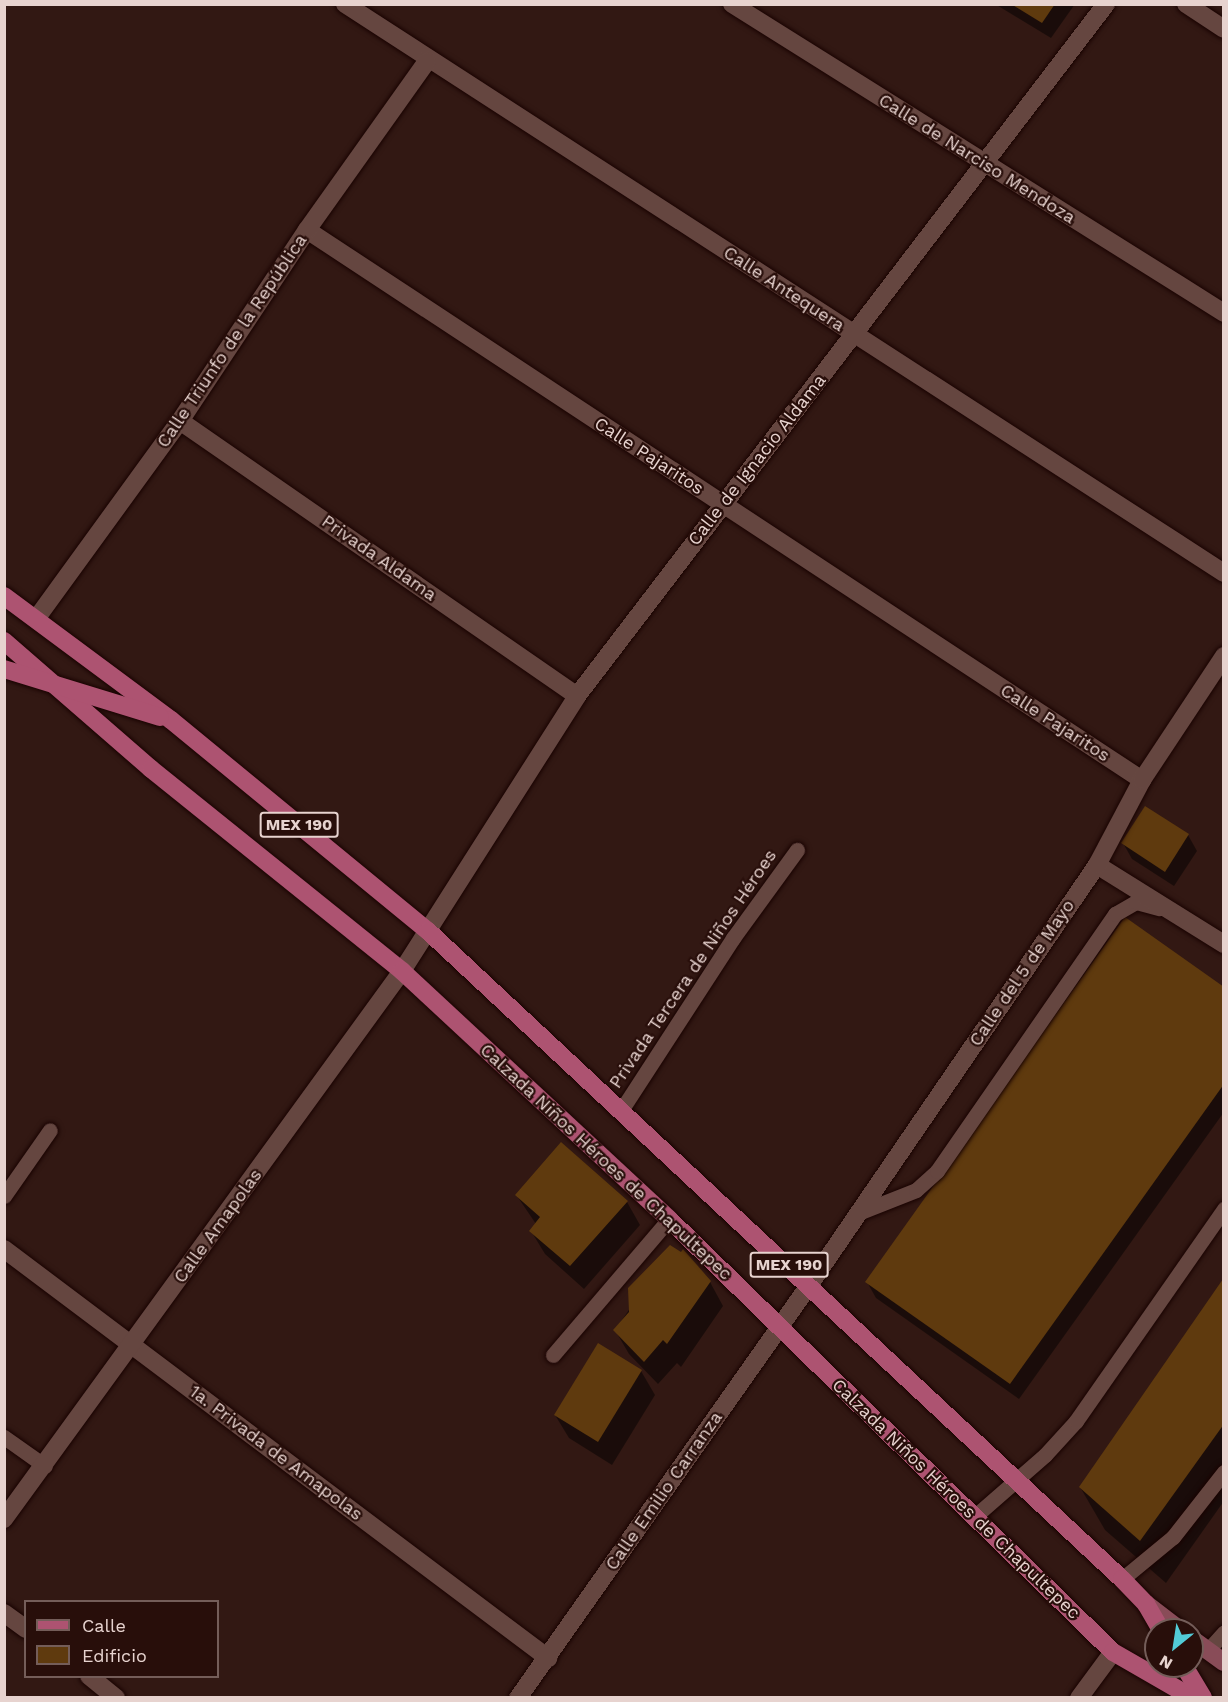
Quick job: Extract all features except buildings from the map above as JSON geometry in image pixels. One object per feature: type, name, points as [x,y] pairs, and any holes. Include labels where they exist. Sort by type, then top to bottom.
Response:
[{"type":"main road","name":"MEX 190","points":[[4,596],[171,720],[428,930],[810,1284],[1017,1480],[1146,1604],[1154,1618]]},
{"type":"main road","name":"Calzada Niños Héroes de Chapultepec","points":[[4,641],[62,688],[151,769],[402,971],[669,1219],[1113,1652],[1193,1698]]},
{"type":"main road","points":[[4,669],[171,720]]},
{"type":"main road","points":[[1146,1604],[1164,1618]]},
{"type":"main road","points":[[1204,1647],[1224,1662]]},
{"type":"main road","points":[[1191,1678],[1203,1698]]},
{"type":"street","name":"Calle Antequera","points":[[345,4],[427,61],[1224,573]]},
{"type":"street","name":"Calle de Narciso Mendoza","points":[[732,4],[1224,313]]},
{"type":"street","name":"Calle de Ignacio Aldama","points":[[428,930],[577,696],[721,504],[986,165],[1106,4]]},
{"type":"street","points":[[1186,4],[1224,29]]},
{"type":"street","name":"Calle Triunfo de la República","points":[[36,619],[180,421],[307,230],[427,61]]},
{"type":"street","name":"Calle Pajaritos","points":[[307,230],[1142,780]]},
{"type":"street","name":"Privada Aldama","points":[[180,421],[577,696]]},
{"type":"street","name":"Calle del 5 de Mayo","points":[[810,1284],[1097,864],[1142,780],[1224,656]]},
{"type":"street","points":[[1097,864],[1224,944]]},
{"type":"street","name":"Calle Amapolas","points":[[4,1520],[402,971],[428,930]]},
{"type":"street","name":"1a. Privada de Amapolas","points":[[4,1249],[548,1658]]},
{"type":"street","name":"Calle Emilio Carranza","points":[[518,1698],[810,1284]]},
{"type":"street","points":[[4,1613],[24,1628]]},
{"type":"street","points":[[1079,1698],[1113,1652]]},
{"type":"street","points":[[89,1678],[116,1698]]},
{"type":"lane","name":"Privada Tercera de Niños Héroes","points":[[622,1109],[733,939],[797,850]]},
{"type":"lane","points":[[858,1214],[916,1190],[937,1171],[1115,914],[1136,902],[1179,916]]},
{"type":"lane","points":[[4,1196],[50,1130]]},
{"type":"lane","points":[[974,1517],[1017,1480],[1076,1421],[1224,1209]]},
{"type":"lane","points":[[553,1355],[669,1219]]},
{"type":"lane","points":[[4,1437],[45,1466]]},
{"type":"lane","points":[[1122,1580],[1173,1537],[1224,1472]]},
{"type":"lane","points":[[1208,1650],[1224,1632]]}]
